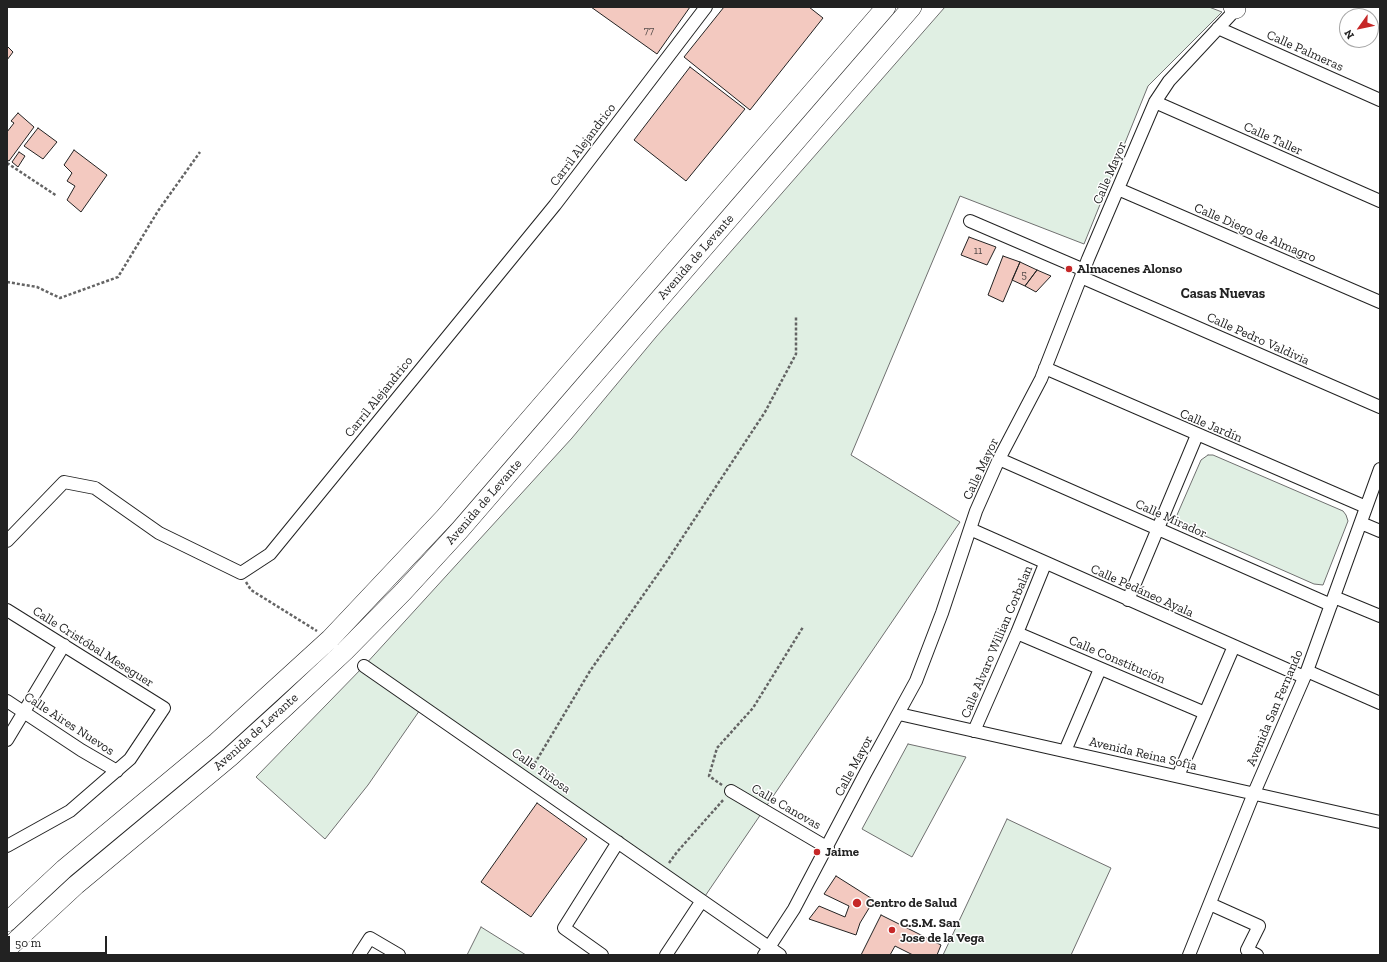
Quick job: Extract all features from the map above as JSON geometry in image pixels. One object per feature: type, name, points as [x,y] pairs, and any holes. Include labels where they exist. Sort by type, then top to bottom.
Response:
[{"type":"main road","name":"Avenida de Levante","points":[[7,922],[64,869],[217,742],[330,639],[445,517],[886,7]]},
{"type":"main road","name":"Avenida de Levante","points":[[7,949],[76,885],[230,757],[279,713],[345,651],[402,592],[459,531],[912,7]]},
{"type":"street","name":"Carril Alejandrico","points":[[241,573],[270,554],[555,205],[706,7]]},
{"type":"street","name":"Calle Mayor","points":[[767,951],[794,909],[828,848],[871,762],[899,714],[922,667],[970,529],[999,459],[1028,406],[1045,368],[1155,102],[1169,81],[1236,8]]},
{"type":"street","name":"Calle Palmeras","points":[[1218,28],[1380,100]]},
{"type":"street","name":"Calle Taller","points":[[1155,102],[1380,201]]},
{"type":"street","name":"Calle Diego de Almagro","points":[[1118,189],[1380,302]]},
{"type":"street","name":"Calle Pedro Valdivia","points":[[970,221],[1083,274],[1380,407]]},
{"type":"street","name":"Calle Jardín","points":[[1045,368],[1366,507]]},
{"type":"street","points":[[1128,600],[1197,435]]},
{"type":"street","name":"Calle Mirador","points":[[999,459],[1157,529],[1332,601],[1380,616]]},
{"type":"street","name":"Avenida San Fernando","points":[[1189,955],[1254,793],[1305,674],[1380,469]]},
{"type":"street","points":[[7,541],[64,482],[95,488],[159,533],[241,573]]},
{"type":"street","points":[[1361,523],[1380,531]]},
{"type":"street","name":"Calle Pedáneo Ayala","points":[[970,529],[1045,564],[1234,646],[1380,703]]},
{"type":"street","name":"Calle Alvaro Willian Corbalan","points":[[974,731],[1018,634],[1045,564]]},
{"type":"street","name":"Calle Cristóbal Meseguer","points":[[7,610],[164,708],[130,759],[117,771]]},
{"type":"street","name":"Calle Constitución","points":[[1018,634],[1205,713]]},
{"type":"street","points":[[7,740],[64,645]]},
{"type":"street","points":[[1178,776],[1234,646]]},
{"type":"street","name":"Calle Tiñosa","points":[[364,666],[618,842],[767,951],[780,955]]},
{"type":"street","points":[[1065,751],[1100,669]]},
{"type":"street","name":"Calle Aires Nuevos","points":[[7,701],[81,750],[117,771]]},
{"type":"street","name":"Avenida Reina Sofía","points":[[899,714],[1380,822]]},
{"type":"street","points":[[9,842],[70,811],[117,771]]},
{"type":"street","name":"Calle Canovas","points":[[730,790],[828,848]]},
{"type":"street","points":[[602,955],[564,928],[618,842]]},
{"type":"street","points":[[666,955],[701,902]]},
{"type":"street","points":[[1210,904],[1259,926],[1247,950],[1257,955]]},
{"type":"street","points":[[359,955],[370,938],[399,955]]},
{"type":"path","points":[[7,282],[37,288],[60,298],[118,277],[158,211],[200,152]]},
{"type":"path","points":[[7,163],[57,196]]},
{"type":"path","points":[[526,778],[590,671],[665,564],[765,412],[796,354],[796,316]]},
{"type":"path","points":[[241,573],[251,590],[330,639]]},
{"type":"path","points":[[662,874],[677,852],[706,820],[730,790],[709,776],[718,748],[753,708],[803,627]]},
{"type":"green space","points":[[945,7],[1209,7],[1222,12],[1148,86],[1084,244],[960,196],[851,455],[960,522],[701,902],[422,707],[368,785],[325,839],[256,777],[364,666],[572,438],[656,337]]},
{"type":"green space","points":[[1208,455],[1213,455],[1343,511],[1348,521],[1323,585],[1314,584],[1178,524],[1176,520],[1177,515],[1201,460]]},
{"type":"green space","points":[[908,744],[966,757],[912,857],[862,829]]},
{"type":"green space","points":[[1007,819],[1111,868],[1071,955],[943,955]]},
{"type":"green space","points":[[481,927],[526,955],[467,955]]},
{"type":"building","points":[[591,7],[690,7],[657,54]]},
{"type":"building","points":[[724,7],[809,7],[823,18],[750,110],[684,57]]},
{"type":"building","points":[[7,46],[13,52],[7,60]]},
{"type":"building","points":[[690,67],[745,109],[686,181],[634,140]]},
{"type":"building","points":[[18,113],[34,127],[9,161],[7,160],[7,132],[14,123],[11,121]]},
{"type":"building","points":[[38,128],[57,142],[43,159],[24,146]]},
{"type":"building","points":[[74,150],[107,175],[81,212],[67,200],[75,186],[67,181],[72,173],[64,165]]},
{"type":"building","points":[[19,152],[25,156],[18,167],[12,162]]},
{"type":"building","points":[[969,237],[996,247],[987,265],[961,255]]},
{"type":"building","points":[[1003,256],[1020,262],[1003,302],[988,295]]},
{"type":"building","points":[[1020,262],[1037,270],[1025,286],[1012,280]]},
{"type":"building","points":[[1037,270],[1051,276],[1036,292],[1025,286]]},
{"type":"building","points":[[537,803],[587,839],[531,917],[481,882]]},
{"type":"building","name":"Centro de Salud","points":[[836,876],[874,900],[860,923],[856,935],[809,919],[819,906],[845,917],[849,906],[824,894]]},
{"type":"building","name":"C.S.M. San Jose de la Vega","points":[[881,915],[941,945],[937,955],[913,955],[895,946],[890,955],[861,955]]},
{"type":"place","name":"Almacenes Alonso","points":[[1069,269]]},
{"type":"place","name":"Jaime","points":[[817,852]]},
{"type":"place","name":"Centro de Salud","points":[[857,903]]},
{"type":"place","name":"C.S.M. San Jose de la Vega","points":[[892,930]]},
{"type":"district","name":"Casas Nuevas","points":[[1223,294]]}]
